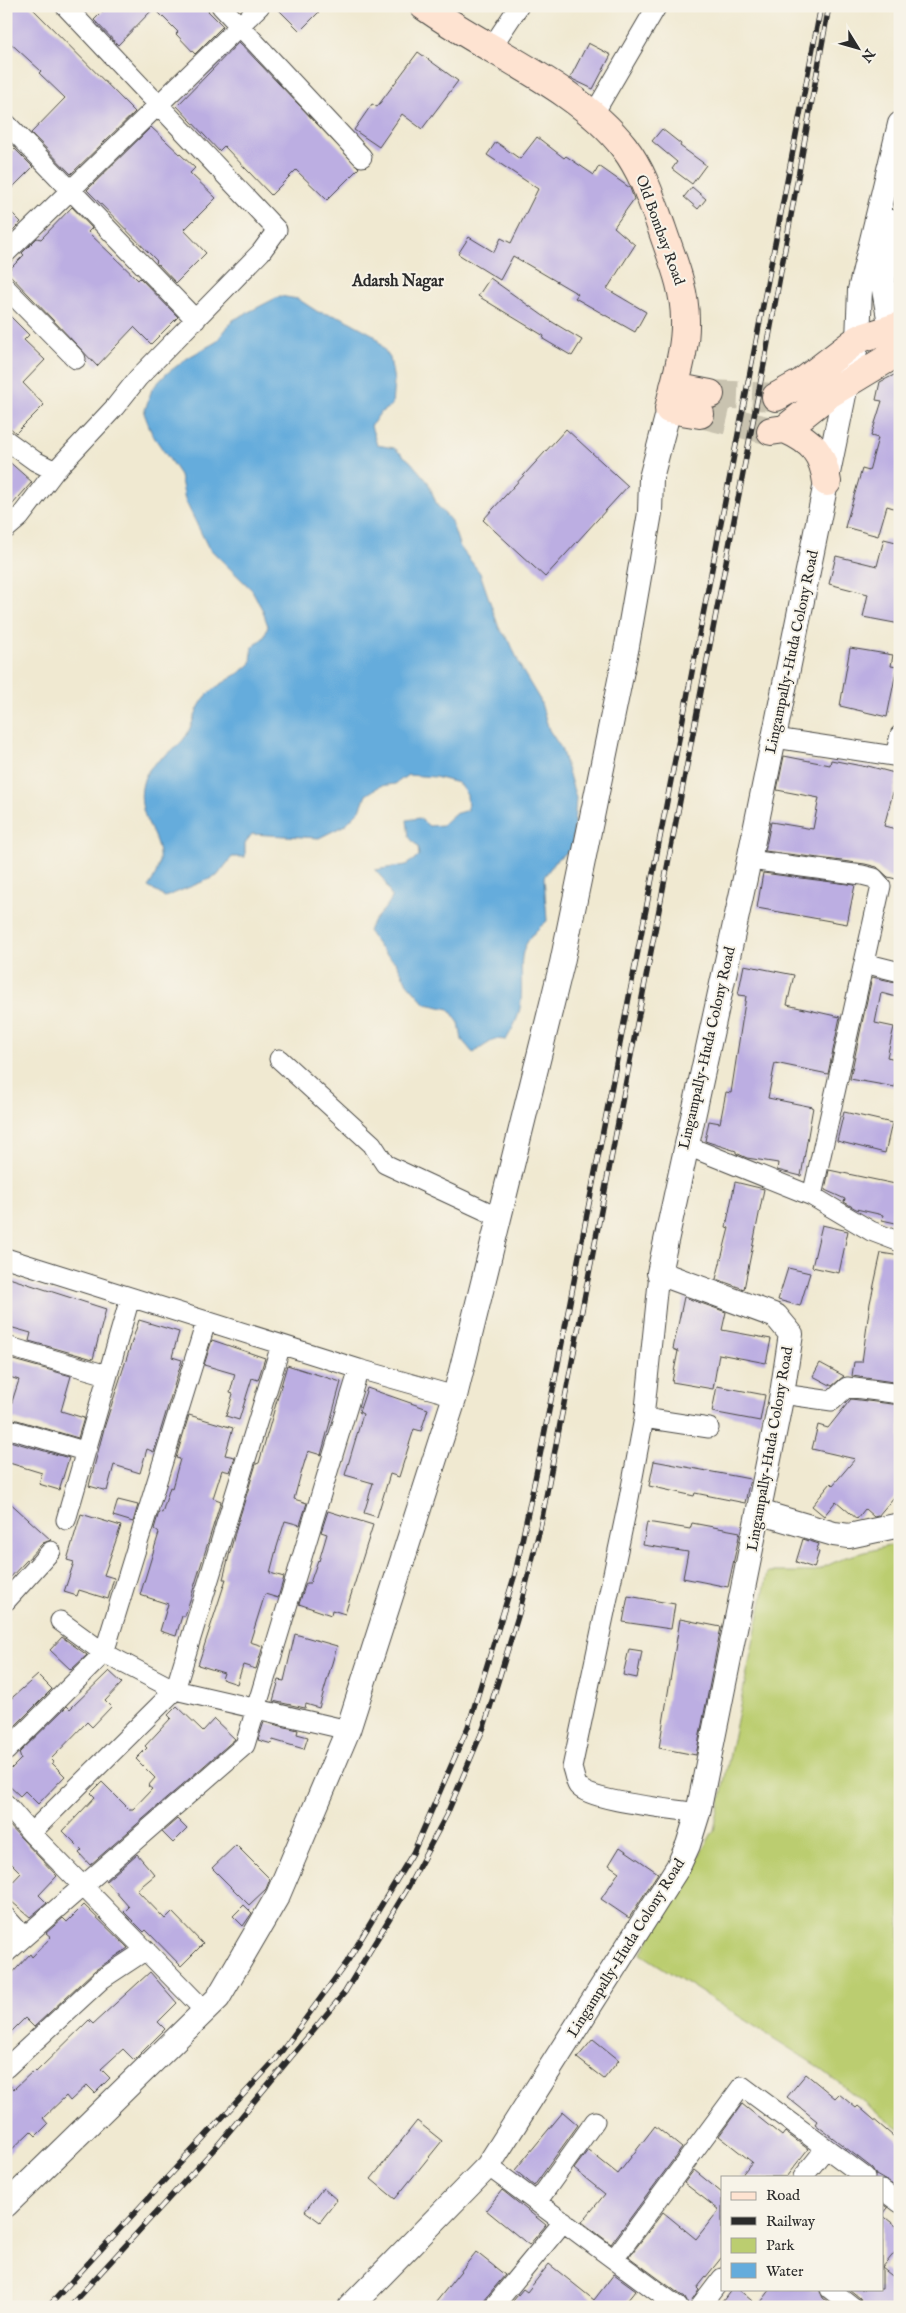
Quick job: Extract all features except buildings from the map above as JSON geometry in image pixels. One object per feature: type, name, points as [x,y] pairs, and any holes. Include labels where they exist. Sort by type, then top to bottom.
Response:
[{"type":"main road","name":"Old Bombay Road","points":[[424,6],[584,109],[615,136],[631,158],[647,187],[679,278],[684,302],[687,401]]},
{"type":"main road","name":"Old Bombay Road","points":[[453,6],[599,105],[625,129],[649,165],[665,199],[691,272],[696,296],[699,326],[687,401]]},
{"type":"main road","points":[[776,397],[801,383],[858,339],[897,335]]},
{"type":"main road","points":[[827,482],[824,464],[818,454],[798,434],[778,430],[846,384],[897,335]]},
{"type":"street","points":[[6,529],[20,517],[55,471],[115,407],[138,378],[261,252],[277,230],[64,6]]},
{"type":"street","points":[[221,6],[362,157]]},
{"type":"street","points":[[6,254],[260,6]]},
{"type":"street","points":[[499,36],[519,6]]},
{"type":"street","points":[[599,105],[657,6]]},
{"type":"street","points":[[6,123],[196,320]]},
{"type":"street","name":"Lingampally-Huda Colony Road","points":[[350,2307],[488,2166],[678,1867],[698,1813],[782,1394],[791,1334],[786,1325],[776,1316],[659,1272],[750,860],[846,384],[858,339],[860,290],[900,124]]},
{"type":"street","points":[[889,170],[897,190],[883,284],[897,335]]},
{"type":"street","points":[[6,288],[76,359]]},
{"type":"street","points":[[8,2200],[218,1998],[278,1895],[348,1730],[455,1396],[562,963],[625,656],[650,514],[664,481],[687,401]]},
{"type":"street","points":[[6,440],[35,461],[55,471]]},
{"type":"street","points":[[775,738],[897,757],[900,735]]},
{"type":"street","points":[[750,860],[862,875],[874,878],[881,886],[812,1196]]},
{"type":"street","points":[[864,963],[900,972]]},
{"type":"street","points":[[279,1059],[372,1144],[385,1164],[499,1217]]},
{"type":"street","points":[[686,1145],[812,1196],[871,1231],[900,1242]]},
{"type":"street","points":[[6,1258],[206,1322],[455,1396]]},
{"type":"street","points":[[659,1272],[644,1418],[572,1768],[578,1786],[587,1793],[607,1799],[698,1813]]},
{"type":"street","points":[[66,1520],[84,1451],[130,1298]]},
{"type":"street","points":[[6,1751],[104,1653],[206,1322]]},
{"type":"street","points":[[31,1833],[175,1690],[281,1345]]},
{"type":"street","points":[[6,1346],[108,1375]]},
{"type":"street","points":[[6,1953],[245,1745],[359,1369]]},
{"type":"street","points":[[782,1394],[832,1401],[847,1387],[900,1394]]},
{"type":"street","points":[[644,1418],[709,1428]]},
{"type":"street","points":[[6,1428],[84,1451]]},
{"type":"street","points":[[759,1512],[834,1534],[849,1536],[900,1525]]},
{"type":"street","points":[[6,1601],[51,1550]]},
{"type":"street","points":[[60,1621],[104,1653],[175,1690],[348,1730]]},
{"type":"street","points":[[6,1804],[31,1833],[205,2011]]},
{"type":"street","points":[[6,1917],[24,1936]]},
{"type":"street","points":[[6,2068],[102,1979],[146,1950]]},
{"type":"street","points":[[614,2259],[742,2086],[864,2176]]},
{"type":"street","points":[[538,2202],[595,2121]]},
{"type":"street","points":[[804,2176],[826,2148]]},
{"type":"street","points":[[488,2166],[678,2307]]},
{"type":"street","points":[[884,2191],[900,2203]]},
{"type":"street","points":[[493,2307],[564,2221]]},
{"type":"street","points":[[700,2307],[721,2279]]},
{"type":"street","points":[[831,2290],[853,2307]]},
{"type":"green space","points":[[900,1543],[900,2130],[817,2066],[641,1954],[714,1830],[768,1572],[813,1572],[846,1557]]},
{"type":"water","points":[[280,296],[298,299],[318,312],[341,317],[374,335],[390,358],[394,381],[392,405],[380,413],[371,426],[377,445],[394,448],[410,461],[428,482],[437,505],[451,521],[460,547],[480,573],[499,628],[510,642],[522,670],[540,700],[549,730],[561,748],[576,798],[572,849],[557,859],[544,877],[547,921],[536,931],[524,949],[521,966],[521,1001],[516,1022],[506,1040],[495,1039],[473,1053],[462,1040],[459,1023],[449,1009],[426,1004],[407,983],[397,964],[380,948],[368,931],[392,898],[384,880],[375,870],[406,865],[419,856],[418,847],[409,837],[407,820],[419,818],[429,826],[442,825],[454,814],[468,810],[467,795],[458,783],[435,777],[408,775],[395,784],[380,786],[366,795],[360,810],[345,825],[319,838],[252,834],[245,843],[245,857],[232,857],[217,876],[165,897],[148,887],[157,872],[159,858],[158,846],[144,812],[141,798],[146,775],[154,764],[183,740],[203,700],[208,694],[251,663],[252,648],[264,637],[268,626],[252,590],[208,547],[185,500],[180,475],[152,434],[144,413],[152,389],[166,374],[189,357],[216,342],[233,320]]},
{"type":"tunnel","points":[[710,394],[776,397]]},
{"type":"tunnel","points":[[700,414],[771,431]]},
{"type":"railway","points":[[48,2307],[276,2059],[347,1962],[413,1853],[468,1727],[515,1574],[543,1441],[821,6]]},
{"type":"railway","points":[[69,2307],[217,2146],[345,1992],[406,1891],[447,1814],[484,1727],[519,1613],[540,1528],[765,359],[829,6]]},
{"type":"district","name":"Adarsh Nagar","points":[[398,282]]}]
